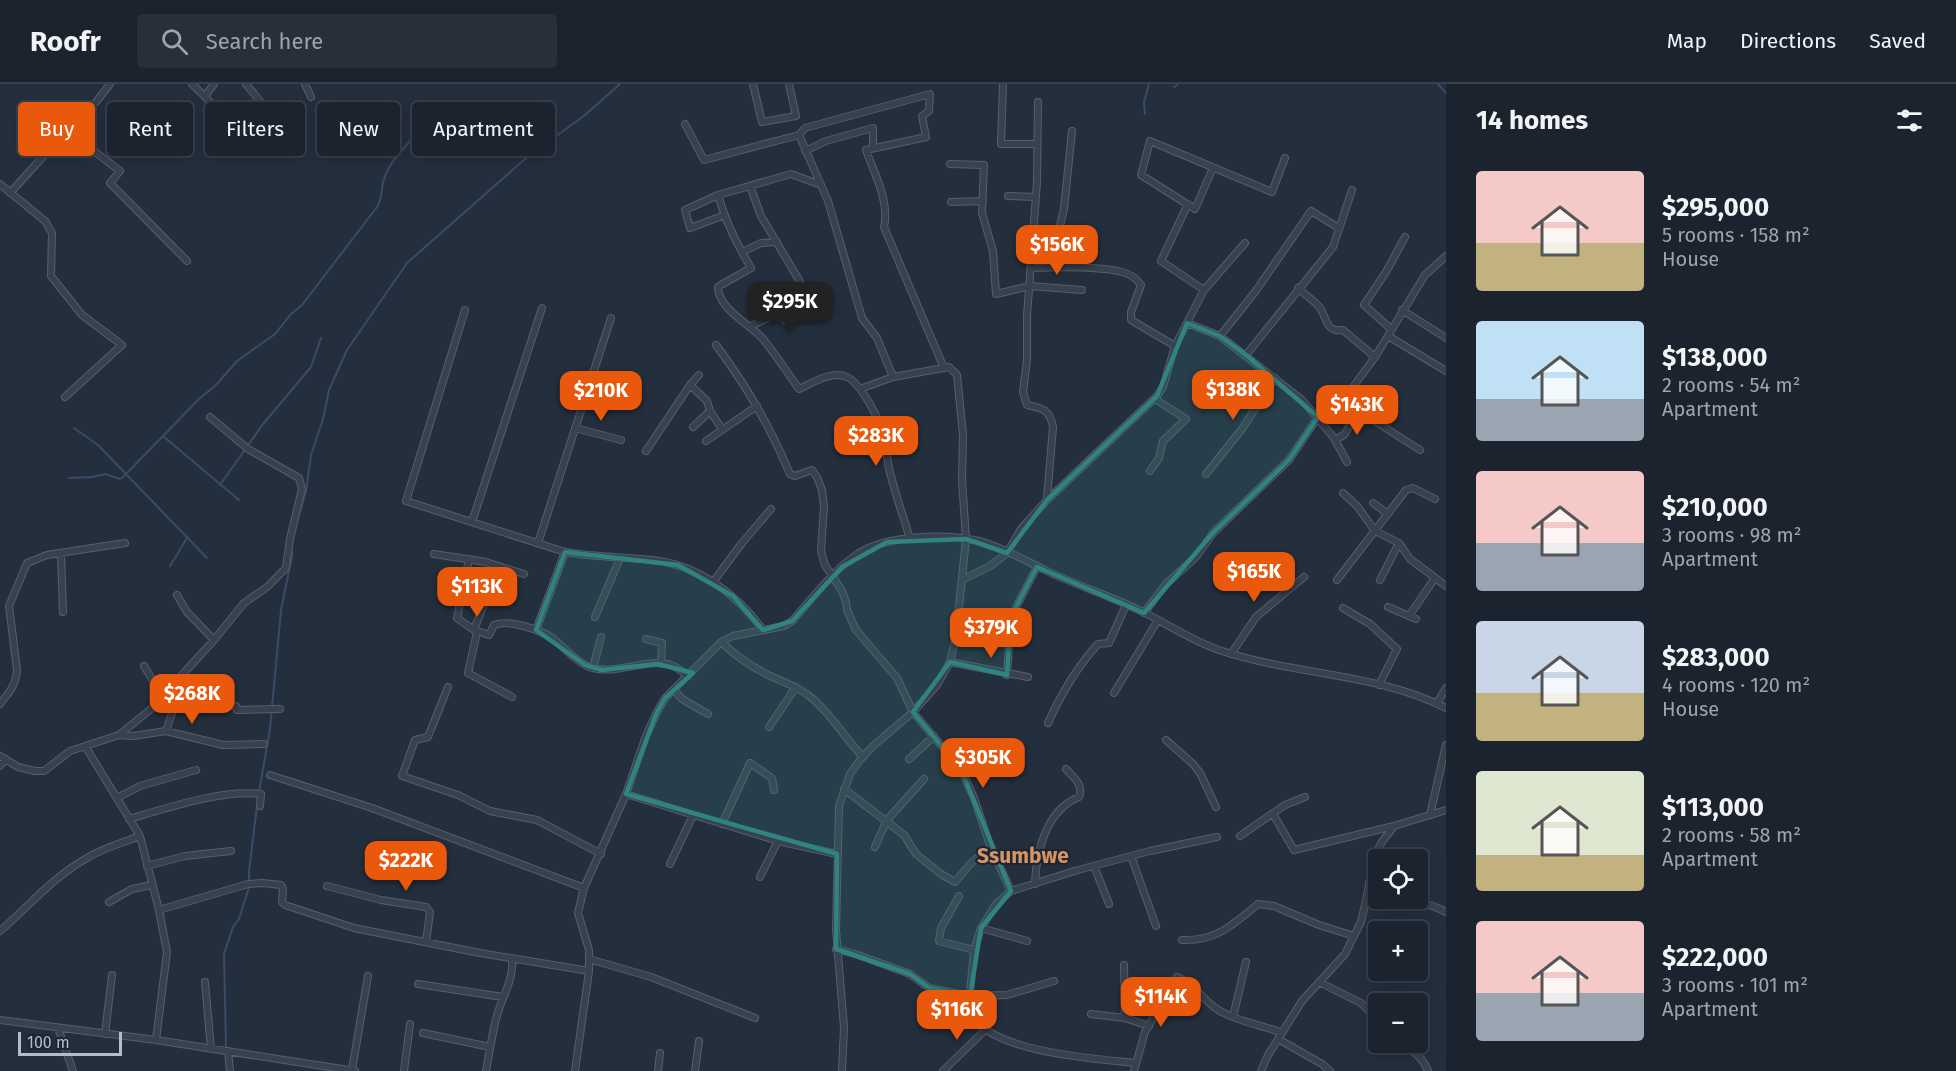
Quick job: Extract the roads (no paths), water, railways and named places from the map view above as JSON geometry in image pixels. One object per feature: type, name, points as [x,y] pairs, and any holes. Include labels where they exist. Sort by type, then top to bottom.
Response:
[{"type":"street","points":[[96,102],[110,84]]},
{"type":"street","points":[[192,84],[211,102]]},
{"type":"street","points":[[205,96],[214,84]]},
{"type":"street","points":[[246,84],[261,102]]},
{"type":"street","points":[[305,84],[311,97]]},
{"type":"street","points":[[753,84],[762,122],[796,116],[789,84]]},
{"type":"street","points":[[1003,84],[1001,144],[1037,144]]},
{"type":"street","points":[[685,124],[705,160],[799,135],[805,128],[930,94],[928,111],[922,116],[926,137],[866,150],[884,204],[886,218],[884,227],[944,368]]},
{"type":"street","points":[[1038,102],[1036,197],[1027,316],[1027,360],[1023,392],[1027,405],[1047,411],[1052,417],[1047,500]]},
{"type":"street","points":[[805,151],[826,141],[873,128],[873,148]]},
{"type":"street","points":[[1059,267],[1058,234],[1064,209],[1072,131]]},
{"type":"street","points":[[10,193],[58,140],[68,133],[120,171],[110,183],[187,261]]},
{"type":"street","points":[[799,135],[838,230],[862,318],[877,338],[893,377]]},
{"type":"street","points":[[1213,168],[1195,209],[1141,175],[1150,141],[1272,192],[1285,158]]},
{"type":"street","points":[[950,164],[984,165],[982,213],[993,251],[996,294],[1030,286],[1082,290]]},
{"type":"street","points":[[724,215],[690,228],[685,210],[718,195],[792,174],[821,185]]},
{"type":"street","points":[[0,184],[45,221],[52,233],[51,276],[82,315],[122,345],[65,397]]},
{"type":"street","points":[[749,327],[780,312],[785,321],[813,312],[800,280],[761,216],[750,186]]},
{"type":"street","points":[[1246,355],[1333,247],[1352,190]]},
{"type":"street","points":[[718,195],[724,215],[751,268],[718,287],[718,293],[739,320],[765,341],[799,389],[825,377],[838,375],[848,377],[860,389],[885,439],[891,479],[910,539]]},
{"type":"street","points":[[1008,196],[1036,197]]},
{"type":"street","points":[[951,202],[983,201]]},
{"type":"street","points":[[1188,204],[1161,261],[1204,290]]},
{"type":"street","points":[[1220,336],[1255,292],[1311,211],[1339,228]]},
{"type":"street","points":[[1405,237],[1386,272],[1364,305],[1389,332],[1446,370]]},
{"type":"street","points":[[742,252],[761,243],[777,242]]},
{"type":"street","points":[[962,580],[990,566],[1007,552],[1021,529],[1047,500],[1155,399],[1163,387],[1175,346],[1204,290],[1245,243]]},
{"type":"street","points":[[1144,613],[1166,584],[1196,557],[1213,533],[1289,460],[1317,415],[1345,398],[1375,357],[1425,275],[1446,256]]},
{"type":"street","points":[[1031,268],[1059,267],[1122,272],[1131,275],[1141,285],[1131,312],[1131,320],[1175,346]]},
{"type":"street","points":[[1298,288],[1321,309],[1331,328],[1336,331],[1343,330],[1375,357]]},
{"type":"street","points":[[472,522],[542,308]]},
{"type":"street","points":[[465,310],[406,501],[565,552],[654,560],[678,565],[713,582],[748,610],[763,630]]},
{"type":"street","points":[[1402,310],[1446,338]]},
{"type":"street","points":[[537,543],[611,318]]},
{"type":"street","points":[[1187,323],[1220,336],[1302,400],[1317,415],[1347,462]]},
{"type":"street","points":[[716,345],[741,378],[780,450],[790,474],[795,476],[812,470],[818,477],[824,506],[821,551],[831,578],[842,591],[856,630],[897,678],[913,712],[961,769],[974,798],[991,848],[1011,891]]},
{"type":"street","points":[[842,1071],[844,1028],[836,950],[839,806],[850,774],[889,731],[913,712],[937,685],[950,662],[956,636],[966,539],[962,480],[963,435],[957,375],[949,367],[893,377],[860,389]]},
{"type":"street","points":[[646,452],[699,375]]},
{"type":"street","points":[[1206,474],[1242,429],[1275,378]]},
{"type":"street","points":[[690,385],[707,401],[710,411],[722,429]]},
{"type":"street","points":[[1150,471],[1158,458],[1163,441],[1186,419],[1155,399]]},
{"type":"street","points":[[706,441],[757,406]]},
{"type":"street","points":[[693,427],[710,411]]},
{"type":"street","points":[[1335,440],[1344,435],[1359,411],[1420,450]]},
{"type":"street","points":[[0,766],[3,758],[18,767],[44,771],[70,751],[118,735],[163,697],[244,603],[267,587],[286,568],[290,539],[302,489],[299,478],[246,448],[210,417]]},
{"type":"street","points":[[575,428],[621,440]]},
{"type":"street","points":[[1337,580],[1410,488],[1435,499]]},
{"type":"street","points":[[1343,493],[1358,506],[1376,531],[1399,543],[1410,559],[1446,586]]},
{"type":"street","points":[[1373,502],[1388,514]]},
{"type":"street","points":[[713,582],[771,509]]},
{"type":"street","points":[[575,1071],[589,971],[589,950],[578,913],[585,888],[626,794],[646,736],[665,698],[721,642],[733,636],[784,626],[792,621],[842,567],[869,549],[887,542],[933,537],[966,539],[993,546],[1144,613],[1190,639],[1230,654],[1379,685],[1446,708]]},
{"type":"street","points":[[0,704],[16,681],[17,670],[9,606],[27,563],[36,558],[125,543]]},
{"type":"street","points":[[1380,580],[1399,543]]},
{"type":"street","points":[[536,630],[565,552]]},
{"type":"street","points":[[61,553],[63,612]]},
{"type":"street","points":[[434,554],[486,562],[524,574]]},
{"type":"street","points":[[595,616],[620,558]]},
{"type":"street","points":[[469,559],[457,618],[476,631],[489,635],[494,626],[506,623],[536,630],[551,637],[585,665],[593,668],[602,670],[661,664],[676,667],[688,676]]},
{"type":"street","points":[[1007,675],[1011,617],[1037,567]]},
{"type":"street","points":[[1230,654],[1256,617],[1304,577]]},
{"type":"street","points":[[1409,616],[1435,578]]},
{"type":"street","points":[[177,595],[187,612],[214,640]]},
{"type":"street","points":[[485,601],[476,631],[468,673],[512,697]]},
{"type":"street","points":[[1048,723],[1061,693],[1092,651],[1098,644],[1109,643],[1126,605]]},
{"type":"street","points":[[1388,607],[1416,619]]},
{"type":"street","points":[[1343,608],[1370,624],[1397,649],[1379,685]]},
{"type":"street","points":[[1114,693],[1158,620]]},
{"type":"street","points":[[593,668],[601,637]]},
{"type":"street","points":[[646,639],[662,643],[661,664]]},
{"type":"street","points":[[721,642],[742,661],[796,687],[816,702],[864,757]]},
{"type":"street","points":[[950,662],[1007,675],[1028,677]]},
{"type":"street","points":[[144,666],[163,697]]},
{"type":"street","points":[[448,687],[428,737],[415,740],[402,776],[458,795],[490,811],[537,820],[601,854]]},
{"type":"street","points":[[769,728],[796,687]]},
{"type":"street","points":[[1437,704],[1446,688]]},
{"type":"street","points":[[674,690],[682,699],[708,714]]},
{"type":"street","points":[[166,731],[176,700],[237,706],[237,710],[275,709]]},
{"type":"street","points":[[118,735],[133,736],[166,731],[223,745],[264,744]]},
{"type":"street","points":[[909,759],[934,736]]},
{"type":"street","points":[[1166,740],[1200,773],[1216,807]]},
{"type":"street","points":[[1430,815],[1446,745]]},
{"type":"street","points":[[85,746],[140,836],[159,910],[167,952],[156,1040]]},
{"type":"street","points":[[722,824],[750,763],[772,778],[774,790]]},
{"type":"street","points":[[1035,884],[1037,855],[1042,839],[1060,808],[1070,800],[1079,797],[1081,791],[1080,785],[1066,769]]},
{"type":"street","points":[[117,798],[140,786],[196,770]]},
{"type":"street","points":[[270,775],[372,808],[585,888]]},
{"type":"street","points":[[875,847],[887,820],[924,779]]},
{"type":"street","points":[[844,789],[887,820],[904,835],[916,854],[955,882],[972,862],[991,848]]},
{"type":"street","points":[[129,819],[186,803],[248,792],[259,794],[260,806]]},
{"type":"street","points":[[626,794],[778,841],[837,854]]},
{"type":"street","points":[[1240,836],[1285,806],[1305,797]]},
{"type":"street","points":[[1273,814],[1294,850],[1446,810]]},
{"type":"street","points":[[670,864],[693,815]]},
{"type":"street","points":[[1262,1071],[1302,1001],[1345,954],[1361,922],[1373,858],[1394,825]]},
{"type":"street","points":[[0,931],[49,884],[69,869],[89,856],[140,836]]},
{"type":"street","points":[[1136,1063],[1070,1056],[1019,1045],[1003,1040],[973,1018],[970,1013],[970,996],[974,950],[981,928],[996,904],[1011,891],[1131,856],[1217,837]]},
{"type":"street","points":[[760,877],[778,841]]},
{"type":"street","points":[[147,866],[184,856],[231,851]]},
{"type":"street","points":[[1131,856],[1156,926]]},
{"type":"street","points":[[1094,866],[1109,904]]},
{"type":"street","points":[[159,910],[249,884],[281,885],[283,904],[354,928],[512,959],[589,971]]},
{"type":"street","points":[[109,902],[132,890],[152,885]]},
{"type":"street","points":[[327,886],[381,900],[426,907],[430,912],[426,942]]},
{"type":"street","points":[[959,897],[942,928],[939,941],[974,950]]},
{"type":"street","points":[[1182,940],[1200,941],[1224,931],[1258,904],[1274,906],[1319,925],[1354,936]]},
{"type":"street","points":[[1428,904],[1446,912]]},
{"type":"street","points":[[981,928],[1028,941]]},
{"type":"street","points":[[836,950],[858,955],[910,975],[929,988],[970,996],[1007,994],[1054,981]]},
{"type":"street","points":[[486,1071],[496,1019],[511,981],[512,959]]},
{"type":"street","points":[[589,960],[651,977],[755,1018]]},
{"type":"street","points":[[1233,1017],[1246,962]]},
{"type":"street","points":[[1124,965],[1125,1018]]},
{"type":"street","points":[[105,1034],[112,975]]},
{"type":"street","points":[[0,1020],[156,1040],[353,1071],[368,976]]},
{"type":"street","points":[[1134,1071],[1145,1032],[1177,977],[1201,993],[1215,1007],[1280,1036],[1330,1071]]},
{"type":"street","points":[[205,982],[211,1049]]},
{"type":"street","points":[[1319,982],[1361,1003],[1368,1010]]},
{"type":"street","points":[[418,984],[503,997]]},
{"type":"street","points":[[1091,1014],[1125,1018],[1149,1026]]},
{"type":"street","points":[[404,1071],[410,1024]]},
{"type":"street","points":[[58,1028],[73,1071]]},
{"type":"street","points":[[943,1071],[987,1028]]},
{"type":"street","points":[[423,1033],[490,1047]]},
{"type":"street","points":[[694,1071],[699,1041]]},
{"type":"street","points":[[228,1052],[230,1071]]},
{"type":"street","points":[[658,1071],[660,1053]]},
{"type":"street","points":[[1417,1053],[1425,1062],[1428,1071]]},
{"type":"street","points":[[295,1062],[295,1071]]},
{"type":"waterway","points":[[296,525],[306,491],[311,455],[323,419],[329,390],[347,350],[407,263],[525,159],[585,115],[620,84]]},
{"type":"waterway","points":[[1145,114],[1144,102],[1149,84]]},
{"type":"waterway","points":[[1174,87],[1178,84]]},
{"type":"waterway","points":[[1438,84],[1446,93]]},
{"type":"waterway","points":[[69,478],[105,474],[120,479],[123,477],[199,399],[216,385],[237,361],[275,334],[291,314],[302,305],[377,207],[390,166],[412,139]]},
{"type":"waterway","points":[[220,485],[263,424],[311,367],[321,338]]},
{"type":"waterway","points":[[74,428],[98,445],[207,558]]},
{"type":"waterway","points":[[163,436],[239,500]]},
{"type":"waterway","points":[[170,566],[187,538]]},
{"type":"waterway","points":[[259,792],[270,729],[281,610],[292,556],[292,542]]},
{"type":"waterway","points":[[249,881],[257,806]]},
{"type":"waterway","points":[[226,1047],[224,954],[233,927],[239,919],[249,887]]},
{"type":"district","name":"Ssumbwe","points":[[1023,856]]}]
